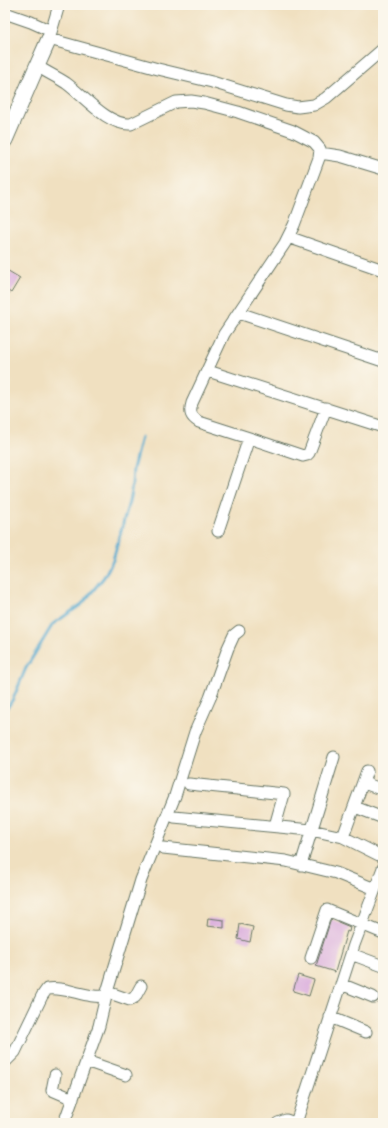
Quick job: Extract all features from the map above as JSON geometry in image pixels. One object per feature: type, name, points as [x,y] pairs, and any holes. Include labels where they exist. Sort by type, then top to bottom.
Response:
[{"type":"street","points":[[5,140],[9,121],[37,66],[50,35],[59,5]]},
{"type":"street","points":[[5,13],[50,35],[158,69],[212,82],[286,105],[298,107],[308,107],[326,98],[340,88],[360,67],[383,49]]},
{"type":"street","points":[[37,66],[67,84],[105,116],[124,124],[131,124],[144,119],[165,106],[176,102],[191,101],[238,112],[293,130],[314,142],[320,149],[320,153],[288,236],[224,334],[192,403],[190,412],[193,418],[199,422],[303,456],[307,455],[326,408]]},
{"type":"street","points":[[320,153],[340,156],[383,170]]},
{"type":"street","points":[[288,236],[383,270]]},
{"type":"street","points":[[239,313],[383,361]]},
{"type":"street","points":[[208,371],[383,427]]},
{"type":"street","points":[[218,531],[250,438]]},
{"type":"street","points":[[64,1123],[99,1026],[141,880],[175,796],[195,732],[210,698],[228,648],[234,635],[239,631]]},
{"type":"street","points":[[302,865],[311,830],[334,757]]},
{"type":"street","points":[[343,838],[364,783],[367,771]]},
{"type":"street","points":[[364,783],[383,790]]},
{"type":"street","points":[[189,784],[284,794],[275,826]]},
{"type":"street","points":[[355,807],[383,818]]},
{"type":"street","points":[[174,817],[311,830],[343,838],[383,857]]},
{"type":"street","points":[[163,848],[286,861],[336,873],[377,893]]},
{"type":"street","points":[[278,1123],[286,1120],[296,1123],[351,954],[362,924],[377,893],[383,868]]},
{"type":"street","points":[[310,958],[327,910],[383,933]]},
{"type":"street","points":[[351,954],[383,966]]},
{"type":"street","points":[[341,984],[373,997]]},
{"type":"street","points":[[5,1062],[15,1052],[42,996],[48,989],[56,988],[94,997],[107,994],[130,1000],[135,997],[141,986]]},
{"type":"street","points":[[330,1017],[366,1032]]},
{"type":"street","points":[[86,1061],[126,1075]]},
{"type":"street","points":[[55,1074],[52,1090],[73,1099]]},
{"type":"building","points":[[5,269],[20,278],[11,293],[5,289]]},
{"type":"building","points":[[208,918],[224,920],[224,928],[207,926]]},
{"type":"building","points":[[331,919],[350,927],[349,932],[347,931],[335,972],[316,966]]},
{"type":"building","points":[[240,924],[253,927],[250,942],[238,939]]},
{"type":"building","points":[[298,975],[314,980],[309,996],[293,991]]},
{"type":"waterway","points":[[5,711],[13,699],[26,668],[53,624],[82,604],[104,577],[113,560],[129,502],[133,469],[141,437]]}]
